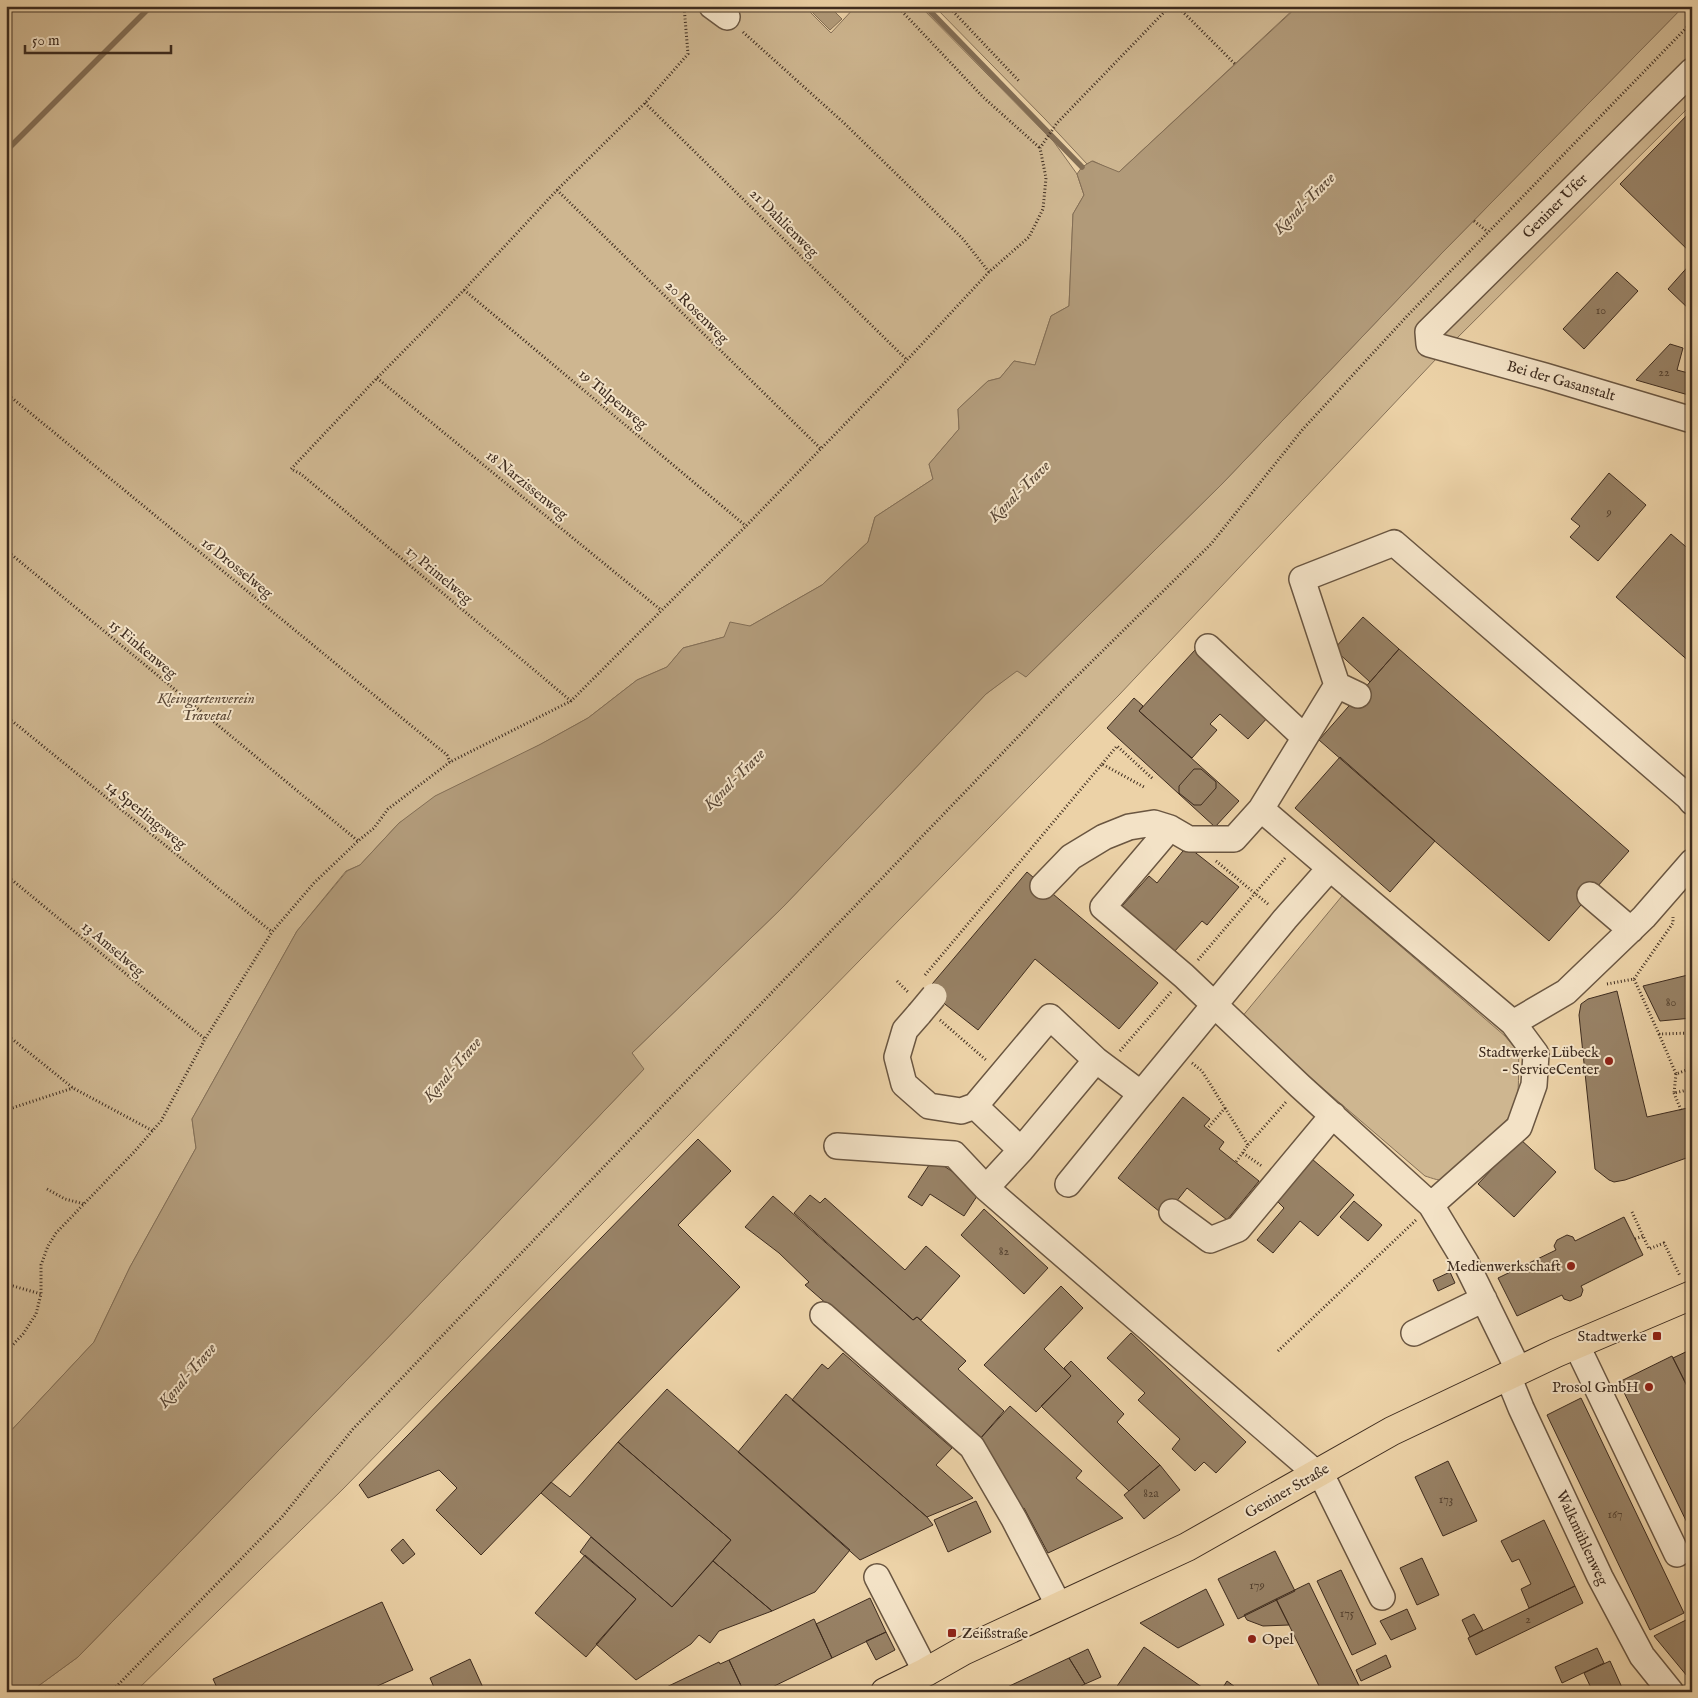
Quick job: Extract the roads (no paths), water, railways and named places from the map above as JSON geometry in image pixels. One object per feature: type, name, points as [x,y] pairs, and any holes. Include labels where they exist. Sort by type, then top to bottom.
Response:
[{"type":"main road","name":"Geniner Straße","points":[[885,1692],[963,1651],[1187,1547],[1392,1432],[1576,1344],[1691,1295]]},
{"type":"street","name":"Geniner Ufer","points":[[1429,344],[1428,332],[1692,71]]},
{"type":"street","name":"Bei der Gasanstalt","points":[[1429,344],[1692,420]]},
{"type":"street","points":[[1043,886],[1071,857],[1104,837],[1129,827],[1154,823],[1179,834],[1234,839],[1261,809],[1304,738],[1348,690],[1302,579],[1394,543],[1692,802]]},
{"type":"street","points":[[1208,647],[1304,738]]},
{"type":"street","points":[[1261,809],[1513,1023],[1536,1054],[1534,1085],[1518,1127],[1431,1205]]},
{"type":"street","name":"Walkmühlenweg","points":[[1179,834],[1103,907],[1184,976],[1213,1006],[1431,1205],[1466,1263],[1484,1299],[1514,1373],[1521,1408],[1600,1577],[1642,1656],[1665,1690]]},
{"type":"street","points":[[1513,1023],[1566,992],[1631,930],[1692,862]]},
{"type":"street","points":[[1068,1184],[1285,919],[1330,868]]},
{"type":"street","points":[[1590,895],[1631,930]]},
{"type":"street","points":[[924,1001],[905,1030],[897,1057],[904,1084],[929,1106],[961,1111],[975,1106],[1050,1018],[1101,1063],[1141,1094]]},
{"type":"street","points":[[986,1188],[1101,1063]]},
{"type":"street","points":[[975,1106],[1021,1150]]},
{"type":"street","points":[[1172,1212],[1210,1240],[1238,1229],[1333,1115]]},
{"type":"street","points":[[837,1146],[954,1154],[986,1188],[1318,1473],[1382,1598]]},
{"type":"street","points":[[1414,1333],[1484,1299]]},
{"type":"street","points":[[823,1315],[972,1447],[1014,1519],[1059,1606]]},
{"type":"street","points":[[1576,1344],[1677,1554]]},
{"type":"street","points":[[877,1577],[926,1672]]},
{"type":"water","points":[[806,6],[829,6],[842,19],[830,30]]},
{"type":"water","name":"Kanal-Trave","points":[[1298,6],[1684,6],[1441,254],[1222,484],[1026,677],[1017,671],[986,694],[783,907],[632,1053],[644,1069],[379,1347],[78,1657],[30,1692],[6,1692],[6,1436],[94,1342],[130,1267],[196,1148],[192,1119],[297,931],[347,871],[360,865],[399,823],[435,796],[541,744],[588,718],[637,680],[667,667],[683,648],[724,637],[730,622],[750,626],[822,585],[868,542],[875,517],[933,479],[929,464],[959,429],[958,409],[988,381],[1000,378],[1014,361],[1035,365],[1051,316],[1069,306],[1073,214],[1084,195],[1077,174],[1082,167],[1092,161],[1119,172]]},
{"type":"waterway","points":[[6,151],[151,6]]},
{"type":"waterway","points":[[925,6],[1082,167]]},
{"type":"place","name":"Stadtwerke Lübeck - ServiceCenter","points":[[1609,1061]]},
{"type":"place","name":"Medienwerkschaft","points":[[1571,1266]]},
{"type":"place","name":"Stadtwerke","points":[[1657,1336]]},
{"type":"place","name":"Prosol GmbH","points":[[1649,1387]]},
{"type":"place","name":"Zeißstraße","points":[[952,1633]]},
{"type":"place","name":"Opel","points":[[1252,1639]]},
{"type":"park label","name":"Kleingartenverein Travetal","points":[[206,706]]}]
